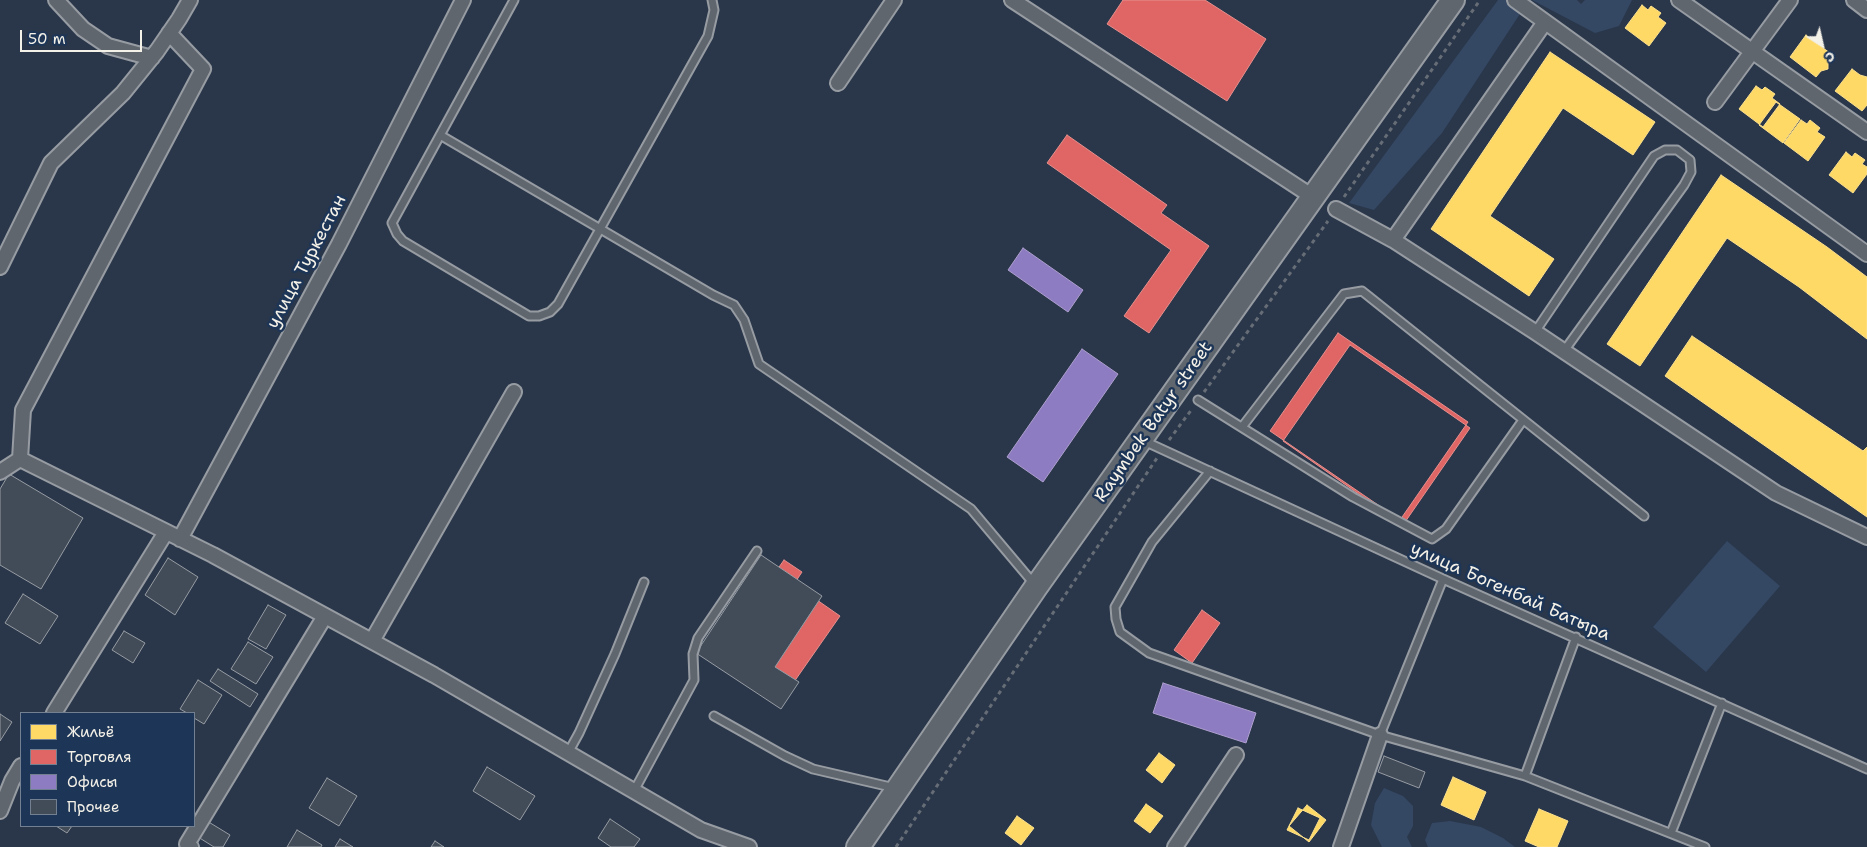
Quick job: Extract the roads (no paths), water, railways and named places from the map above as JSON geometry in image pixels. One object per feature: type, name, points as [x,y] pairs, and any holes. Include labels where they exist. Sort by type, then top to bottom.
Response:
[{"type":"main road","name":"Raymbek Batyr street","points":[[858,847],[1036,587],[1453,0]]},
{"type":"street","points":[[56,0],[83,29],[108,46],[152,58]]},
{"type":"street","points":[[0,267],[51,163],[123,93],[152,58],[190,0]]},
{"type":"street","name":"улица Туркестан","points":[[180,539],[339,244],[462,0]]},
{"type":"street","points":[[838,83],[894,0]]},
{"type":"street","points":[[1012,0],[1313,197]]},
{"type":"street","points":[[1515,0],[1867,254]]},
{"type":"street","points":[[1679,0],[1867,132]]},
{"type":"street","points":[[1715,102],[1790,0]]},
{"type":"street","points":[[1854,0],[1867,10]]},
{"type":"street","points":[[1393,240],[1545,22]]},
{"type":"street","points":[[20,459],[23,410],[203,69],[169,33]]},
{"type":"street","points":[[1336,209],[1393,240],[1564,350],[1776,493],[1867,538]]},
{"type":"street","points":[[372,641],[514,392]]},
{"type":"street","points":[[0,472],[20,459]]},
{"type":"street","points":[[20,459],[180,539],[372,641],[702,830],[749,847]]},
{"type":"street","points":[[55,712],[166,532]]},
{"type":"street","points":[[191,847],[187,844],[325,616]]},
{"type":"street","points":[[1341,847],[1380,735]]},
{"type":"street","points":[[1175,847],[1236,755]]},
{"type":"street","points":[[0,811],[12,781],[20,768]]},
{"type":"lane","points":[[514,0],[392,223],[403,241],[529,316],[539,316],[550,312],[558,304],[708,36],[714,10],[712,0]]},
{"type":"lane","points":[[440,135],[713,295],[734,305],[744,320],[760,364],[971,509],[1036,587]]},
{"type":"lane","points":[[1535,332],[1654,156],[1665,150],[1677,150],[1690,160],[1691,172],[1684,185],[1564,350]]},
{"type":"lane","points":[[1242,427],[1344,294],[1362,291],[1644,516]]},
{"type":"lane","points":[[1198,400],[1353,496],[1432,539],[1446,529],[1523,420]]},
{"type":"lane","name":"улица Богенбай Батыра","points":[[1142,440],[1443,579],[1867,769]]},
{"type":"lane","points":[[1210,471],[1152,542],[1115,608],[1120,632],[1149,653],[1380,735],[1525,776],[1705,847]]},
{"type":"lane","points":[[634,791],[694,680],[693,654],[698,638],[758,550]]},
{"type":"lane","points":[[1380,735],[1443,579]]},
{"type":"lane","points":[[568,753],[616,654],[644,582]]},
{"type":"lane","points":[[1525,776],[1576,637]]},
{"type":"lane","points":[[1671,833],[1722,703]]},
{"type":"lane","points":[[714,716],[785,756],[813,768],[898,788]]}]
